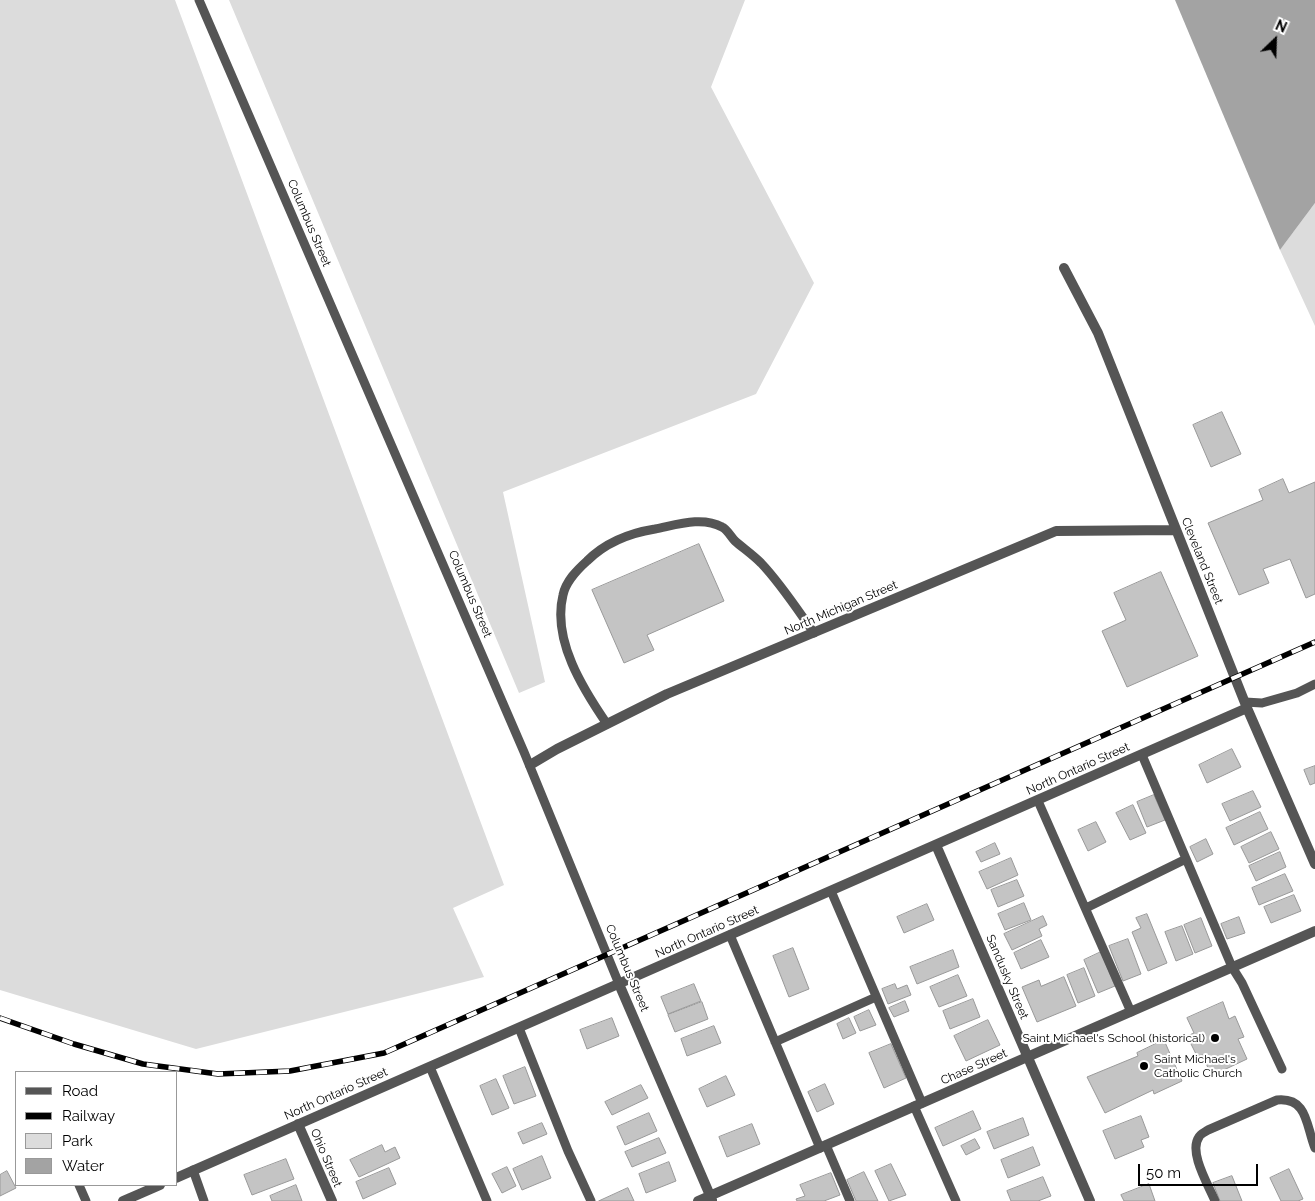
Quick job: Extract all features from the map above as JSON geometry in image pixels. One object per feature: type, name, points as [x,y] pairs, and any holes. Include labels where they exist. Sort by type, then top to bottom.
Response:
[{"type":"street","name":"Cleveland Street","points":[[1064,268],[1098,333],[1246,705],[1315,864]]},
{"type":"street","name":"North Michigan Street","points":[[530,765],[557,749],[667,694],[1056,531],[1176,530]]},
{"type":"street","name":"North Ontario Street","points":[[178,1177],[1038,801],[1142,755],[1246,705]]},
{"type":"street","name":"Sandusky Street","points":[[936,845],[1090,1201]]},
{"type":"street","name":"Chase Street","points":[[698,1201],[711,1198],[823,1146],[1315,931]]},
{"type":"street","name":"Columbus Street","points":[[619,984],[711,1198]]},
{"type":"street","name":"Ohio Street","points":[[298,1124],[332,1201]]},
{"type":"street","points":[[123,1201],[158,1186]]},
{"type":"lane","name":"Columbus Street","points":[[199,0],[530,765],[619,984]]},
{"type":"lane","points":[[607,724],[583,689],[568,654],[561,619],[563,594],[573,575],[594,554],[622,538],[652,529],[698,521],[723,527],[734,540],[760,562],[782,588],[814,633]]},
{"type":"lane","points":[[1246,705],[1262,703],[1297,693],[1315,684]]},
{"type":"lane","points":[[1142,755],[1232,968],[1242,983],[1282,1069]]},
{"type":"lane","points":[[1038,801],[1131,1012]]},
{"type":"lane","points":[[1086,908],[1186,859]]},
{"type":"lane","points":[[831,891],[876,996],[956,1201]]},
{"type":"lane","points":[[730,935],[775,1042],[850,1201]]},
{"type":"lane","points":[[775,1042],[876,996]]},
{"type":"lane","points":[[519,1028],[568,1151],[591,1201]]},
{"type":"lane","points":[[430,1067],[487,1201]]},
{"type":"lane","points":[[1216,1201],[1197,1159],[1196,1146],[1198,1137],[1208,1130],[1276,1100],[1287,1099],[1296,1103],[1304,1111],[1315,1148]]},
{"type":"lane","points":[[193,1170],[204,1201]]},
{"type":"lane","points":[[79,1186],[86,1201]]},
{"type":"green space","points":[[0,0],[175,0],[504,885],[453,908],[484,977],[196,1049],[0,990]]},
{"type":"green space","points":[[229,0],[745,0],[711,87],[814,283],[756,394],[503,492],[545,682],[519,693]]},
{"type":"green space","points":[[1315,203],[1315,326],[1280,250]]},
{"type":"water","points":[[1175,0],[1315,0],[1315,203],[1280,250]]},
{"type":"building","points":[[1222,412],[1241,454],[1211,467],[1193,425]]},
{"type":"building","points":[[1283,479],[1289,493],[1315,482],[1315,594],[1306,598],[1290,559],[1263,569],[1269,583],[1239,595],[1208,523],[1263,500],[1259,490]]},
{"type":"building","points":[[699,544],[724,601],[647,635],[654,650],[624,663],[592,590]]},
{"type":"building","points":[[1161,572],[1198,656],[1127,687],[1102,631],[1126,620],[1114,593]]},
{"type":"building","points":[[1232,749],[1241,767],[1207,783],[1199,765]]},
{"type":"building","points":[[1315,766],[1315,783],[1310,785],[1304,770]]},
{"type":"building","points":[[1253,791],[1261,807],[1230,821],[1222,804]]},
{"type":"building","points":[[1154,795],[1165,820],[1147,827],[1137,802]]},
{"type":"building","points":[[1133,805],[1146,833],[1130,840],[1116,813]]},
{"type":"building","points":[[1260,812],[1268,829],[1234,845],[1226,828]]},
{"type":"building","points":[[1096,822],[1106,842],[1088,851],[1078,830]]},
{"type":"building","points":[[1271,832],[1279,849],[1249,863],[1241,847]]},
{"type":"building","points":[[1206,839],[1213,854],[1197,862],[1190,847]]},
{"type":"building","points":[[995,843],[1000,854],[981,862],[976,852]]},
{"type":"building","points":[[1280,852],[1286,867],[1256,881],[1249,866]]},
{"type":"building","points":[[1011,858],[1018,875],[987,889],[979,872]]},
{"type":"building","points":[[1285,874],[1293,891],[1259,905],[1252,888]]},
{"type":"building","points":[[1017,880],[1024,896],[998,907],[991,890]]},
{"type":"building","points":[[1294,895],[1301,911],[1271,923],[1264,907]]},
{"type":"building","points":[[1024,903],[1031,920],[1005,930],[998,914]]},
{"type":"building","points":[[927,904],[934,920],[904,933],[897,917]]},
{"type":"building","points":[[1147,914],[1167,963],[1148,971],[1132,932],[1141,928],[1136,918]]},
{"type":"building","points":[[1043,916],[1047,925],[1039,929],[1042,936],[1012,950],[1004,934]]},
{"type":"building","points":[[1239,917],[1245,933],[1227,939],[1221,924]]},
{"type":"building","points":[[1201,918],[1212,946],[1195,953],[1184,925]]},
{"type":"building","points":[[1182,926],[1193,954],[1176,961],[1165,932]]},
{"type":"building","points":[[1128,939],[1141,974],[1123,981],[1109,946]]},
{"type":"building","points":[[1041,940],[1049,957],[1021,969],[1014,953]]},
{"type":"building","points":[[793,948],[809,989],[789,997],[773,956]]},
{"type":"building","points":[[953,950],[959,967],[917,984],[910,967]]},
{"type":"building","points":[[1101,952],[1115,986],[1098,993],[1084,960]]},
{"type":"building","points":[[1084,968],[1095,996],[1078,1003],[1067,975]]},
{"type":"building","points":[[958,975],[967,996],[939,1007],[930,987]]},
{"type":"building","points":[[1064,977],[1076,1006],[1037,1022],[1022,987],[1039,980],[1041,986]]},
{"type":"building","points":[[694,984],[701,1001],[668,1014],[661,997]]},
{"type":"building","points":[[895,984],[897,989],[907,985],[911,995],[888,1004],[882,989]]},
{"type":"building","points":[[973,999],[980,1017],[950,1029],[943,1011]]},
{"type":"building","points":[[905,1001],[909,1011],[894,1017],[889,1008]]},
{"type":"building","points":[[702,1002],[708,1019],[675,1032],[668,1015]]},
{"type":"building","name":"Saint Michael's School (historical)","points":[[1223,1002],[1229,1019],[1235,1016],[1244,1037],[1238,1039],[1247,1059],[1211,1076],[1203,1055],[1197,1056],[1187,1036],[1194,1033],[1187,1018]]},
{"type":"building","points":[[869,1010],[876,1025],[860,1031],[854,1017]]},
{"type":"building","points":[[612,1018],[619,1036],[587,1049],[580,1030]]},
{"type":"building","points":[[849,1018],[856,1033],[843,1039],[837,1024]]},
{"type":"building","points":[[988,1020],[1000,1045],[966,1061],[954,1036]]},
{"type":"building","points":[[714,1026],[721,1043],[687,1056],[681,1039]]},
{"type":"building","name":"Saint Michael's Catholic Church","points":[[1164,1040],[1182,1081],[1154,1094],[1153,1090],[1105,1113],[1087,1077],[1138,1056],[1137,1053]]},
{"type":"building","points":[[891,1044],[906,1078],[884,1088],[869,1053]]},
{"type":"building","points":[[525,1067],[536,1096],[514,1104],[503,1076]]},
{"type":"building","points":[[726,1076],[735,1095],[707,1107],[699,1089]]},
{"type":"building","points":[[496,1079],[509,1108],[492,1115],[480,1086]]},
{"type":"building","points":[[825,1084],[834,1104],[817,1112],[808,1092]]},
{"type":"building","points":[[641,1085],[648,1098],[612,1115],[605,1102]]},
{"type":"building","points":[[973,1111],[981,1129],[943,1146],[935,1128]]},
{"type":"building","points":[[649,1113],[657,1131],[625,1145],[617,1127]]},
{"type":"building","points":[[1141,1116],[1149,1137],[1141,1140],[1144,1147],[1115,1159],[1103,1131]]},
{"type":"building","points":[[1023,1118],[1029,1135],[994,1149],[987,1132]]},
{"type":"building","points":[[542,1123],[547,1134],[523,1144],[518,1133]]},
{"type":"building","points":[[752,1124],[760,1144],[727,1157],[719,1137]]},
{"type":"building","points":[[659,1138],[666,1153],[632,1167],[625,1152]]},
{"type":"building","points":[[975,1139],[980,1148],[966,1155],[961,1146]]},
{"type":"building","points":[[382,1145],[385,1152],[395,1147],[400,1158],[359,1177],[350,1160]]},
{"type":"building","points":[[1033,1147],[1040,1165],[1008,1178],[1001,1160]]},
{"type":"building","points":[[542,1156],[551,1178],[522,1190],[513,1169]]},
{"type":"building","points":[[286,1159],[294,1179],[252,1195],[244,1175]]},
{"type":"building","points":[[669,1162],[676,1181],[646,1193],[639,1174]]},
{"type":"building","points":[[891,1164],[906,1195],[889,1201],[875,1171]]},
{"type":"building","points":[[507,1167],[516,1186],[502,1193],[492,1174]]},
{"type":"building","points":[[389,1168],[396,1184],[363,1199],[356,1182]]},
{"type":"building","points":[[1289,1169],[1303,1199],[1298,1201],[1281,1201],[1270,1178]]},
{"type":"building","points":[[7,1171],[16,1188],[0,1196],[0,1175]]},
{"type":"building","points":[[864,1172],[878,1201],[856,1201],[847,1180]]},
{"type":"building","points":[[831,1173],[840,1195],[824,1201],[797,1201],[796,1199],[805,1196],[800,1185]]},
{"type":"building","points":[[1232,1176],[1242,1201],[1220,1201],[1213,1183]]},
{"type":"building","points":[[1043,1177],[1051,1196],[1038,1201],[1011,1201],[1007,1191]]},
{"type":"building","points":[[1149,1184],[1155,1201],[1124,1201],[1121,1195]]},
{"type":"building","points":[[296,1185],[302,1201],[272,1201],[270,1196]]},
{"type":"building","points":[[628,1188],[634,1201],[599,1201]]},
{"type":"railway","points":[[0,1018],[74,1044],[143,1064],[218,1074],[290,1071],[384,1053],[1315,642]]},
{"type":"place","name":"Saint Michael's School (historical)","points":[[1215,1038]]},
{"type":"place","name":"Saint Michael's Catholic Church","points":[[1144,1066]]}]
